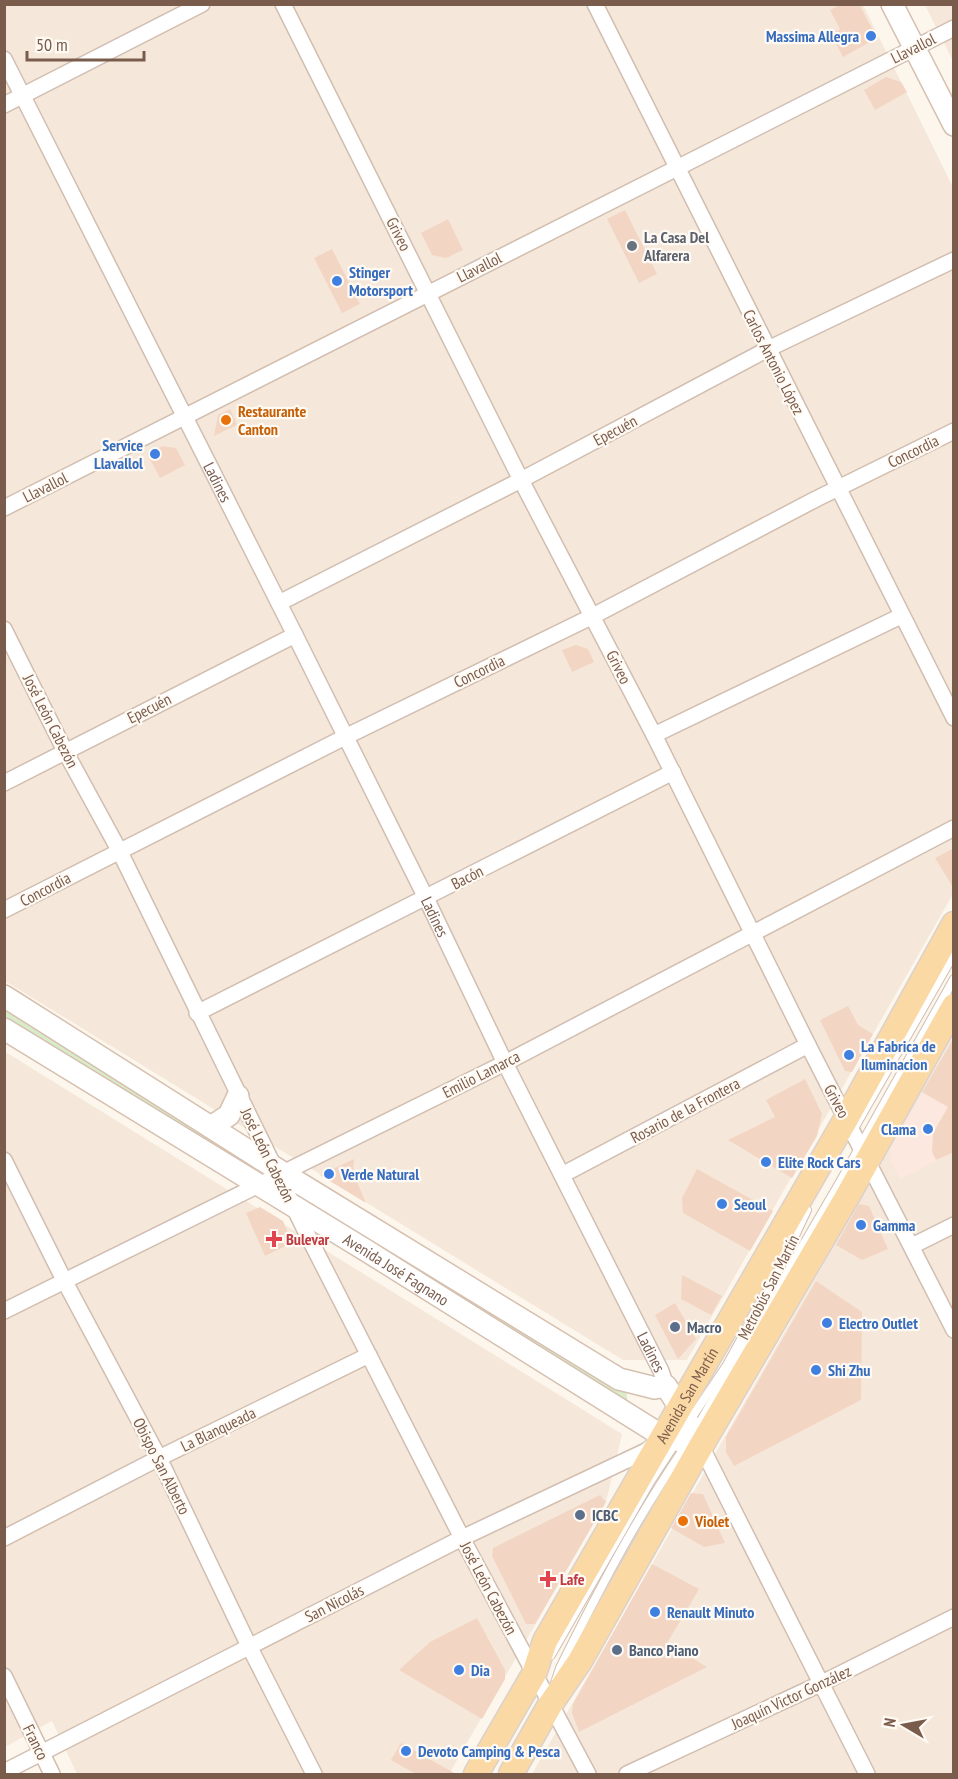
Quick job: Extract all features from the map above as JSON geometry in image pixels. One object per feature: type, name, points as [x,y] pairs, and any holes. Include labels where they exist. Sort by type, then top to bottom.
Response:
[{"type":"main road","name":"Avenida San Martín","points":[[476,1774],[534,1674],[545,1641],[685,1433],[855,1139],[954,924]]},
{"type":"main road","name":"Avenida San Martín","points":[[511,1774],[550,1705],[580,1660],[685,1433],[855,1139],[954,1006]]},
{"type":"street","points":[[4,105],[202,4]]},
{"type":"street","name":"Griveo","points":[[283,4],[521,480],[673,772],[855,1139],[954,1330]]},
{"type":"street","name":"Carlos Antonio López","points":[[595,4],[954,718]]},
{"type":"street","points":[[892,4],[954,125]]},
{"type":"street","name":"Llavallol","points":[[4,508],[954,28]]},
{"type":"street","name":"Ladines","points":[[4,59],[183,417],[295,634],[505,1063],[661,1371],[685,1433],[867,1774]]},
{"type":"street","name":"Epecuén","points":[[279,603],[521,480],[768,349],[954,260]]},
{"type":"street","name":"Concordia","points":[[4,910],[345,737],[593,616],[837,488],[954,431]]},
{"type":"street","points":[[654,735],[901,616]]},
{"type":"street","name":"José León Cabezón","points":[[4,629],[65,751],[119,850],[238,1096],[462,1538],[588,1774]]},
{"type":"street","name":"Epecuén","points":[[4,783],[295,634]]},
{"type":"street","name":"Bacón","points":[[197,1013],[673,772]]},
{"type":"street","name":"Emilio Lamarca","points":[[4,1311],[257,1185],[278,1171],[505,1063],[954,828]]},
{"type":"street","name":"Avenida José Fagnano","points":[[4,996],[278,1171],[619,1379],[655,1388],[666,1386]]},
{"type":"street","name":"Avenida José Fagnano","points":[[4,1029],[257,1185],[685,1433]]},
{"type":"street","name":"Rosario de la Frontera","points":[[562,1175],[808,1045]]},
{"type":"street","points":[[210,1127],[229,1115],[238,1096]]},
{"type":"street","name":"Obispo San Alberto","points":[[4,1160],[64,1280],[159,1458],[249,1646],[314,1774]]},
{"type":"street","points":[[912,1246],[954,1225]]},
{"type":"street","name":"La Blanqueada","points":[[4,1539],[159,1458],[369,1355]]},
{"type":"street","name":"San Nicolás","points":[[4,1772],[462,1538],[685,1433]]},
{"type":"street","name":"Joaquín Victor González","points":[[627,1774],[820,1684],[954,1617]]},
{"type":"street","name":"Franco","points":[[4,1676],[52,1774]]},
{"type":"lane","points":[[855,1139],[954,954]]},
{"type":"lane","points":[[855,1139],[954,979]]},
{"type":"lane","name":"Metrobús San Martín","points":[[685,1433],[777,1275],[810,1205]]},
{"type":"shaded area","points":[[4,5],[863,5],[953,187],[953,894],[687,1360],[623,1360],[5,981]]},
{"type":"shaded area","points":[[925,5],[953,5],[953,61]]},
{"type":"shaded area","points":[[953,1036],[953,1774],[532,1774],[858,1204]]},
{"type":"shaded area","points":[[4,1051],[622,1434],[606,1502],[449,1774],[77,1774],[52,1721],[5,1747]]},
{"type":"shaded area","name":"Clama","points":[[922,1092],[953,1110],[953,1152],[900,1179],[890,1160],[891,1147]]},
{"type":"green space","points":[[4,1008],[236,1153],[231,1158],[5,1016]]},
{"type":"green space","points":[[376,1241],[626,1390],[628,1405],[370,1245]]},
{"type":"building","points":[[841,4],[859,4],[877,38],[843,57],[831,34],[840,29],[830,10]]},
{"type":"building","points":[[886,77],[901,82],[907,92],[875,110],[864,90]]},
{"type":"building","name":"La Casa Del Alfarera","points":[[625,210],[657,274],[639,283],[607,219]]},
{"type":"building","points":[[448,219],[463,250],[446,258],[432,255],[421,233]]},
{"type":"building","name":"Stinger Motorsport","points":[[332,249],[360,304],[342,313],[314,258]]},
{"type":"building","name":"Restaurante Canton","points":[[230,409],[237,425],[214,436],[218,415]]},
{"type":"building","points":[[163,446],[176,448],[185,465],[160,478],[147,454]]},
{"type":"building","points":[[576,645],[588,649],[594,662],[572,672],[562,650]]},
{"type":"building","points":[[954,848],[954,889],[935,858]]},
{"type":"building","name":"La Fabrica de Iluminacion","points":[[848,1006],[858,1025],[873,1034],[852,1072],[845,1071],[820,1020]]},
{"type":"building","points":[[954,1038],[954,1152],[936,1160],[932,1152],[933,1133],[948,1107],[922,1092]]},
{"type":"building","points":[[805,1079],[822,1114],[817,1136],[792,1178],[728,1140],[775,1117],[766,1100]]},
{"type":"building","points":[[354,1159],[353,1173],[366,1203],[320,1175]]},
{"type":"building","name":"Seoul","points":[[697,1169],[773,1211],[750,1251],[683,1213],[682,1198]]},
{"type":"building","name":"Gamma","points":[[859,1204],[869,1206],[888,1249],[862,1260],[836,1245]]},
{"type":"building","points":[[260,1207],[283,1221],[292,1243],[265,1256],[246,1213]]},
{"type":"building","points":[[682,1275],[722,1296],[711,1315],[681,1299]]},
{"type":"building","points":[[816,1281],[862,1312],[861,1400],[734,1466],[726,1452],[726,1437]]},
{"type":"building","name":"Macro","points":[[675,1303],[696,1339],[678,1359],[655,1315]]},
{"type":"building","points":[[691,1493],[703,1494],[725,1543],[704,1547],[671,1528]]},
{"type":"building","points":[[600,1495],[606,1502],[535,1624],[526,1624],[492,1556],[493,1548]]},
{"type":"building","points":[[652,1564],[699,1589],[667,1643],[707,1667],[579,1732],[572,1713],[573,1704]]},
{"type":"building","points":[[477,1618],[505,1670],[505,1679],[482,1719],[399,1670],[430,1642]]},
{"type":"building","name":"Devoto Camping & Pesca","points":[[401,1743],[456,1774],[416,1774],[391,1760]]},
{"type":"place","name":"Massima Allegra","points":[[871,36]]},
{"type":"place","name":"La Casa Del Alfarera","points":[[632,246]]},
{"type":"place","name":"Stinger Motorsport","points":[[337,281]]},
{"type":"place","name":"Restaurante Canton","points":[[226,420]]},
{"type":"place","name":"Service Llavallol","points":[[155,454]]},
{"type":"place","name":"La Fabrica de Iluminacion","points":[[849,1055]]},
{"type":"place","name":"Clama","points":[[928,1129]]},
{"type":"place","name":"Elite Rock Cars","points":[[766,1162]]},
{"type":"place","name":"Verde Natural","points":[[329,1174]]},
{"type":"place","name":"Seoul","points":[[722,1204]]},
{"type":"place","name":"Gamma","points":[[861,1225]]},
{"type":"place","name":"Bulevar","points":[[274,1239]]},
{"type":"place","name":"Electro Outlet","points":[[827,1323]]},
{"type":"place","name":"Macro","points":[[675,1327]]},
{"type":"place","name":"Shi Zhu","points":[[816,1370]]},
{"type":"place","name":"ICBC","points":[[580,1515]]},
{"type":"place","name":"Violet","points":[[683,1521]]},
{"type":"place","name":"Lafe","points":[[548,1579]]},
{"type":"place","name":"Renault Minuto","points":[[655,1612]]},
{"type":"place","name":"Banco Piano","points":[[617,1650]]},
{"type":"place","name":"Dia","points":[[459,1670]]},
{"type":"place","name":"Devoto Camping & Pesca","points":[[406,1751]]}]
